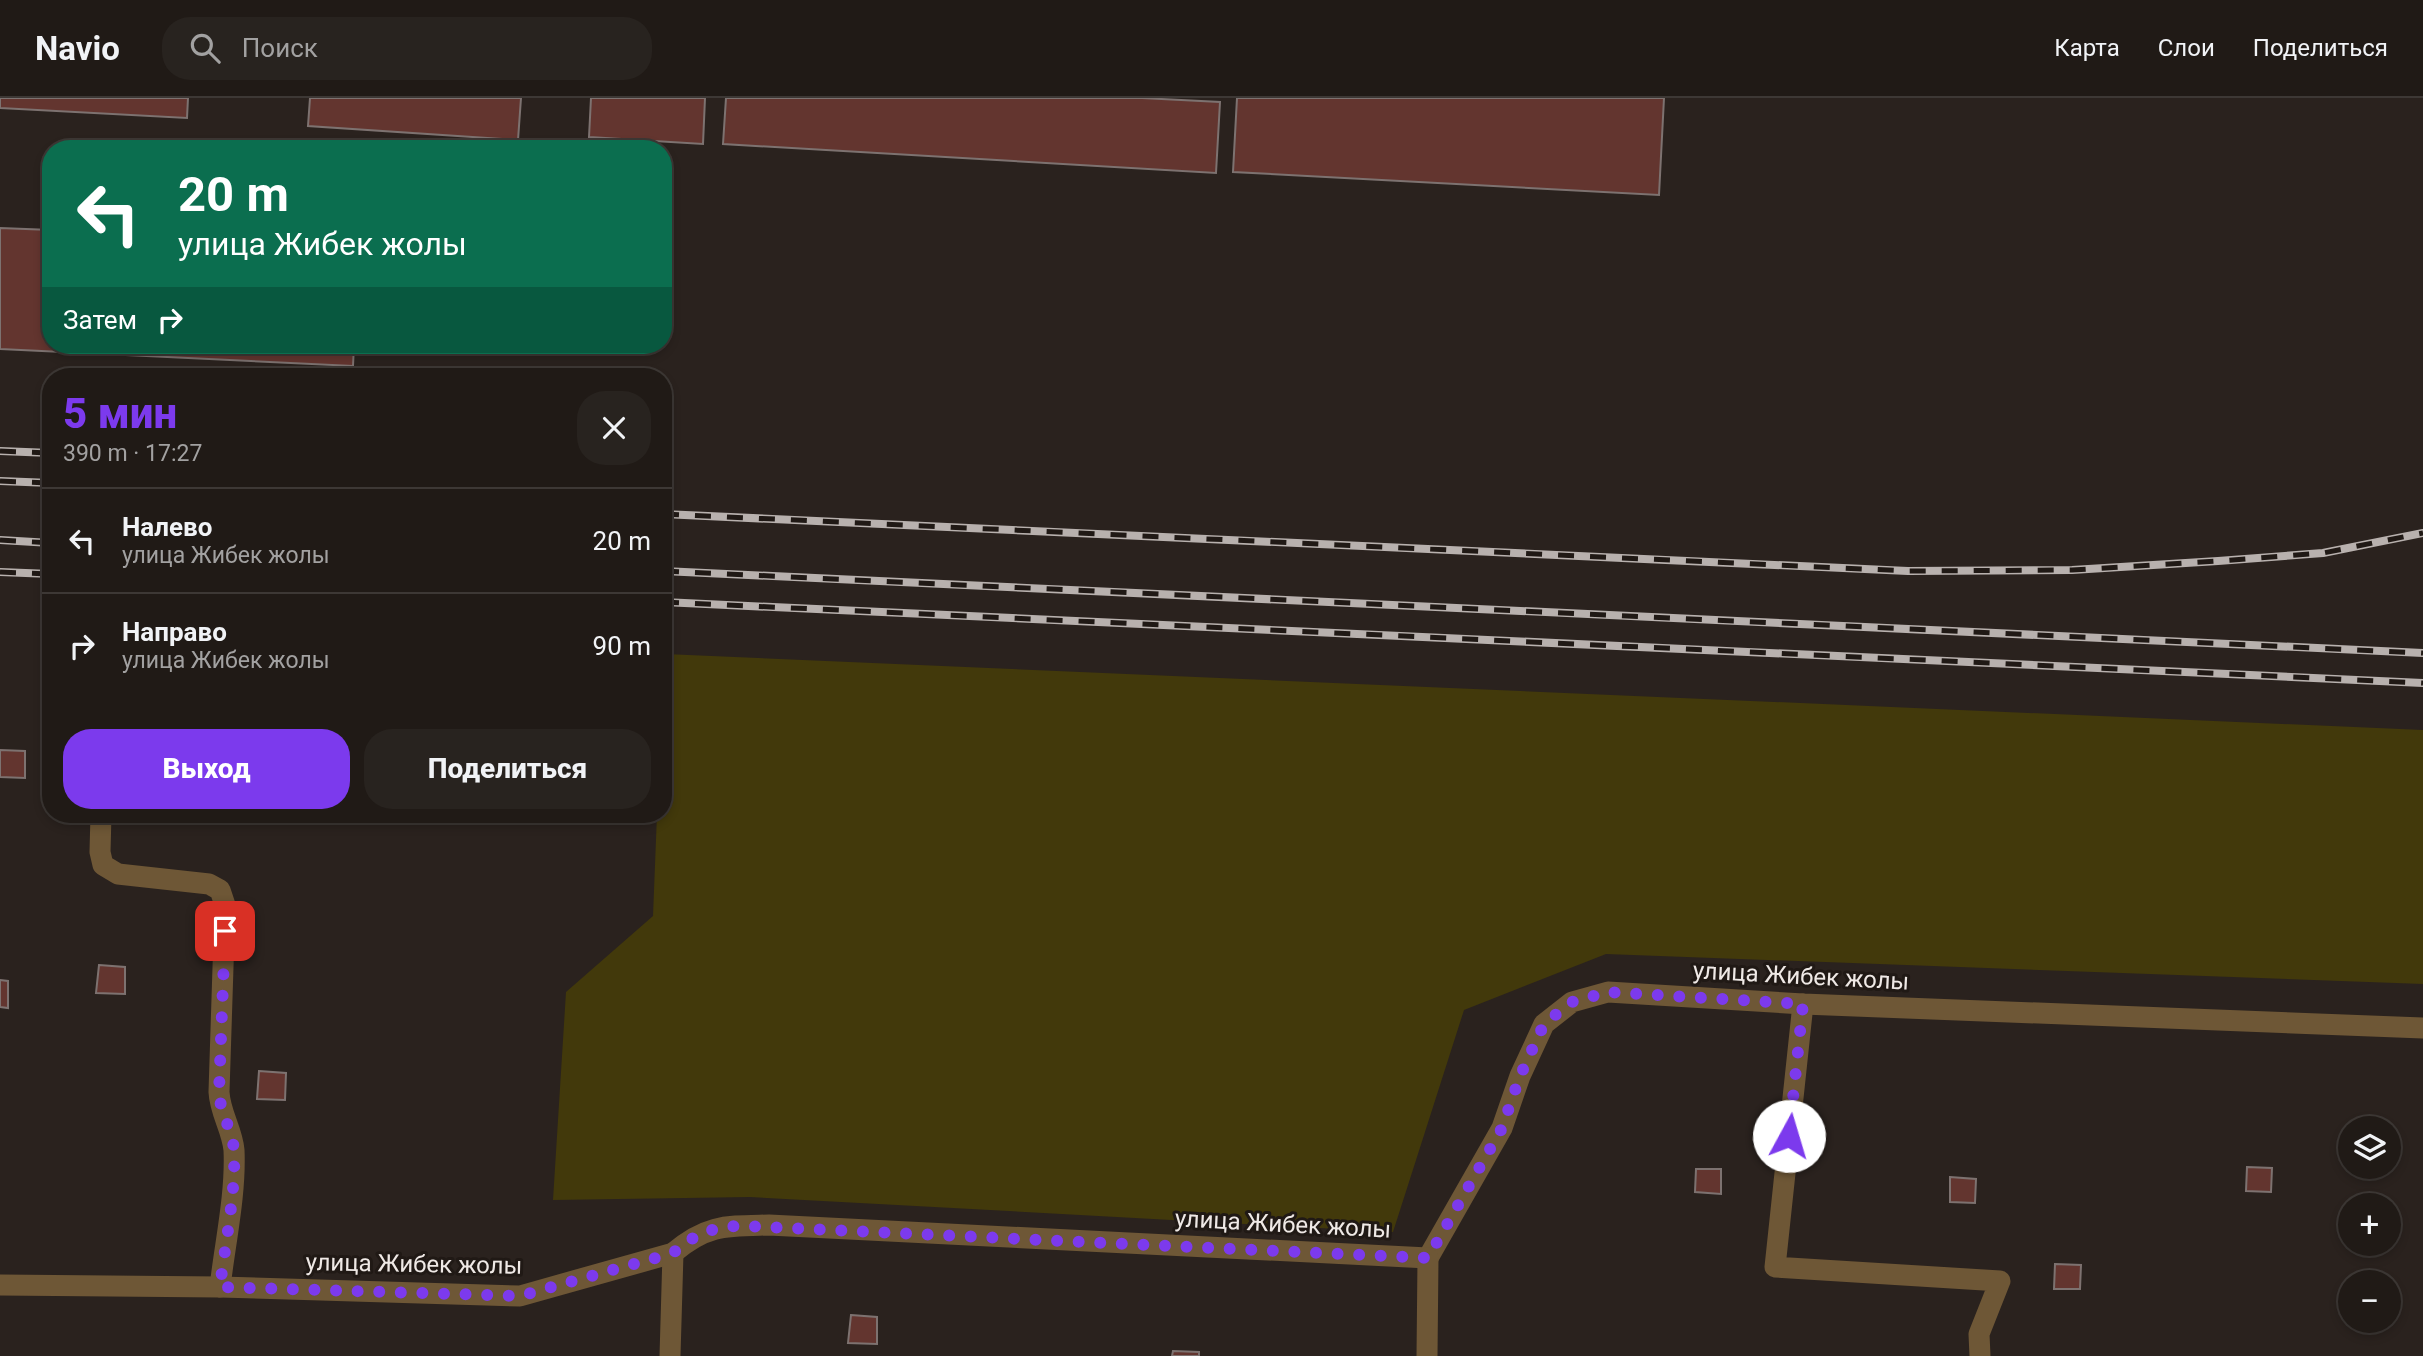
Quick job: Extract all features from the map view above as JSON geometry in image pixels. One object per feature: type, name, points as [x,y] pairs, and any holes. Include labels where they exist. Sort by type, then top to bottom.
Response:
[{"type":"street","points":[[101,823],[100,852],[103,865],[118,874],[209,884],[220,890],[225,905],[219,1092],[220,1108],[229,1127],[234,1150],[220,1287]]},
{"type":"street","name":"улица Жибек жолы","points":[[0,1285],[220,1287],[520,1296],[673,1253],[689,1239],[720,1226],[769,1225],[1428,1258],[1502,1128],[1520,1076],[1544,1024],[1572,1002],[1608,992],[1803,1004],[2423,1028]]},
{"type":"street","points":[[1803,1004],[1775,1267],[2000,1281],[1979,1334],[1980,1356]]},
{"type":"street","points":[[670,1356],[673,1253]]},
{"type":"street","points":[[1427,1356],[1428,1258]]},
{"type":"shaded area","points":[[672,654],[2423,730],[2423,984],[1606,954],[1464,1010],[1393,1232],[750,1197],[553,1200],[566,992],[653,916],[657,823],[672,823]]},
{"type":"building","points":[[0,98],[188,98],[187,118],[0,108]]},
{"type":"building","points":[[310,98],[521,98],[518,140],[308,126]]},
{"type":"building","points":[[591,98],[705,98],[703,144],[589,137]]},
{"type":"building","points":[[726,98],[1142,98],[1220,102],[1216,173],[723,144]]},
{"type":"building","points":[[1237,98],[1664,98],[1659,195],[1233,172]]},
{"type":"building","points":[[0,228],[42,230],[42,351],[0,349]]},
{"type":"building","points":[[104,354],[354,354],[353,366]]},
{"type":"building","points":[[0,750],[25,751],[25,778],[0,777]]},
{"type":"building","points":[[99,965],[125,967],[125,994],[96,993]]},
{"type":"building","points":[[0,980],[8,981],[8,1008],[0,1007]]},
{"type":"building","points":[[259,1071],[286,1073],[285,1100],[257,1099]]},
{"type":"building","points":[[2247,1167],[2272,1168],[2271,1192],[2246,1191]]},
{"type":"building","points":[[1696,1169],[1721,1169],[1721,1194],[1695,1192]]},
{"type":"building","points":[[1950,1177],[1976,1179],[1975,1203],[1950,1202]]},
{"type":"building","points":[[2055,1264],[2081,1265],[2080,1289],[2054,1289]]},
{"type":"building","points":[[851,1315],[877,1317],[877,1344],[848,1343]]},
{"type":"building","points":[[1173,1351],[1199,1352],[1199,1356],[1172,1356]]},
{"type":"railway","points":[[0,451],[42,453]]},
{"type":"railway","points":[[0,481],[42,483]]},
{"type":"railway","points":[[672,514],[1908,571],[2072,570],[2218,561],[2323,553],[2423,533]]},
{"type":"railway","points":[[0,540],[42,542]]},
{"type":"railway","points":[[672,571],[2423,653]]},
{"type":"railway","points":[[0,572],[42,574]]},
{"type":"railway","points":[[672,602],[2423,683]]},
{"type":"route","points":[[225,931],[219,1092],[220,1108],[229,1127],[234,1150],[220,1287],[520,1296],[673,1253],[689,1239],[720,1226],[769,1225],[1428,1258],[1502,1128],[1520,1076],[1544,1024],[1572,1002],[1608,992],[1803,1004],[1789,1136]]}]
